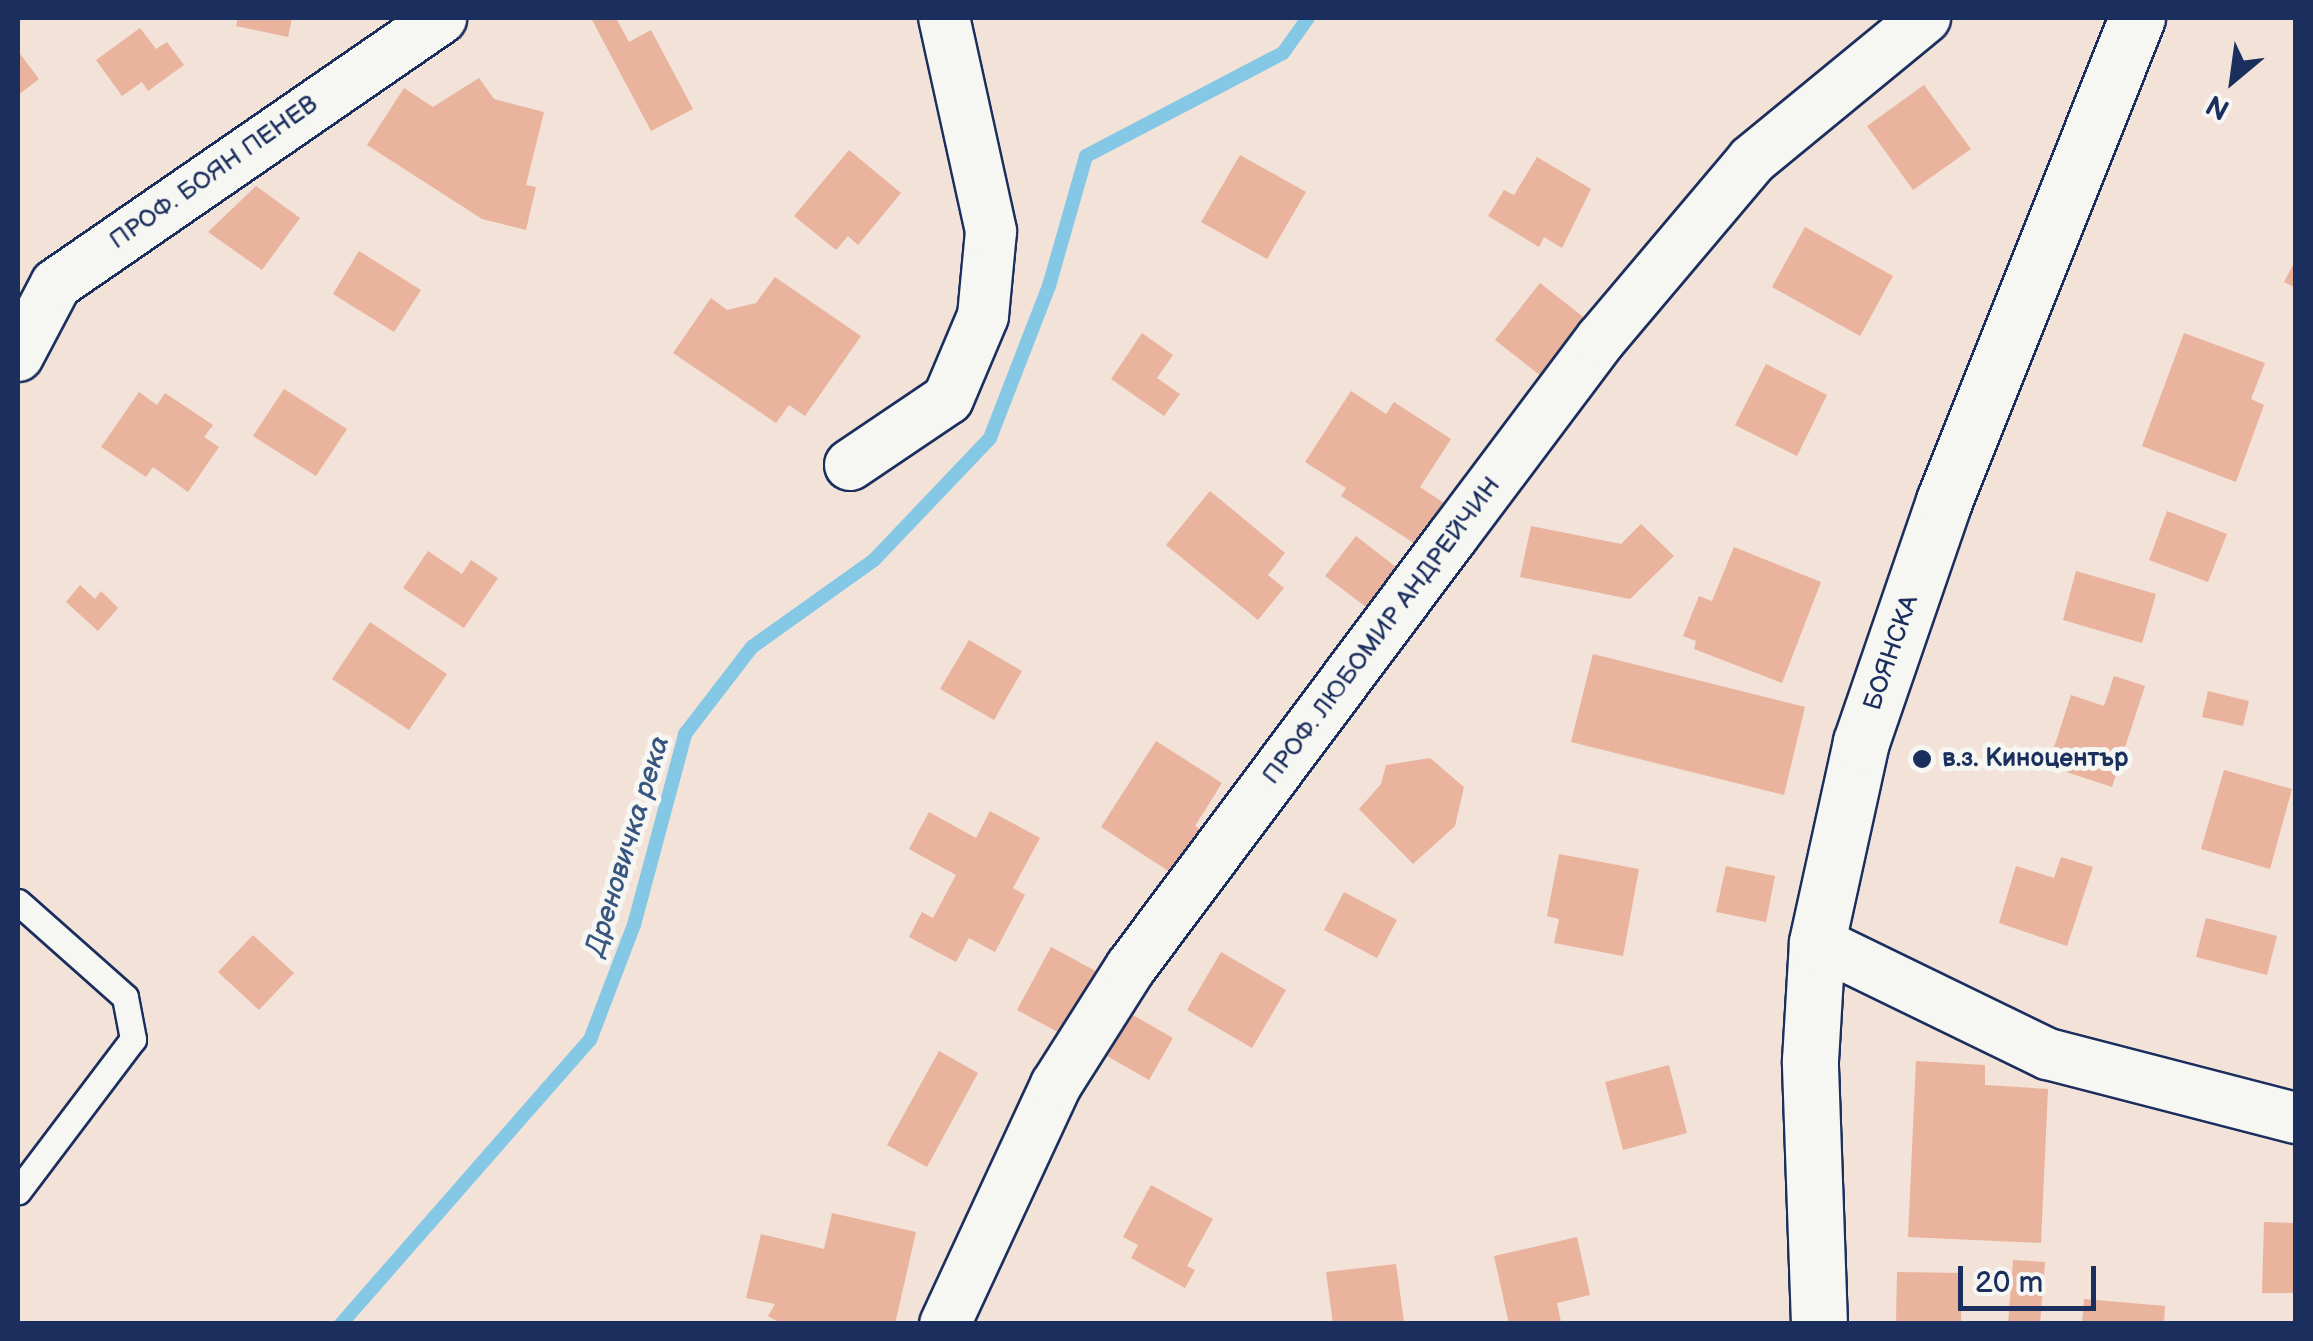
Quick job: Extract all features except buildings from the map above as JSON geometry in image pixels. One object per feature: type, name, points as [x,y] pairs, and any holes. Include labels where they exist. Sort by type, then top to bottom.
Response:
[{"type":"main road","name":"БОЯНСКА","points":[[1819,1324],[1810,1060],[1817,942],[1862,742],[1944,501],[2138,18]]},
{"type":"street","name":"ПРОФ. БОЯН ПЕНЕВ","points":[[18,356],[37,288],[441,18]]},
{"type":"street","points":[[850,466],[948,399],[983,316],[991,231],[944,18]]},
{"type":"street","name":"ПРОФ. ЛЮБОМИР АНДРЕЙЧИН","points":[[944,1324],[1056,1085],[1132,967],[1464,521],[1601,339],[1752,160],[1926,18]]},
{"type":"street","points":[[1817,942],[2048,1054],[2296,1118]]},
{"type":"lane","points":[[18,902],[125,997],[133,1040],[18,1191]]},
{"type":"waterway","name":"Дреновичка река","points":[[341,1324],[590,1040],[634,925],[685,734],[752,647],[874,560],[990,438],[1049,286],[1086,156],[1283,53],[1308,18]]},
{"type":"place","name":"в.з. Киноцентър","points":[[1922,759]]}]
